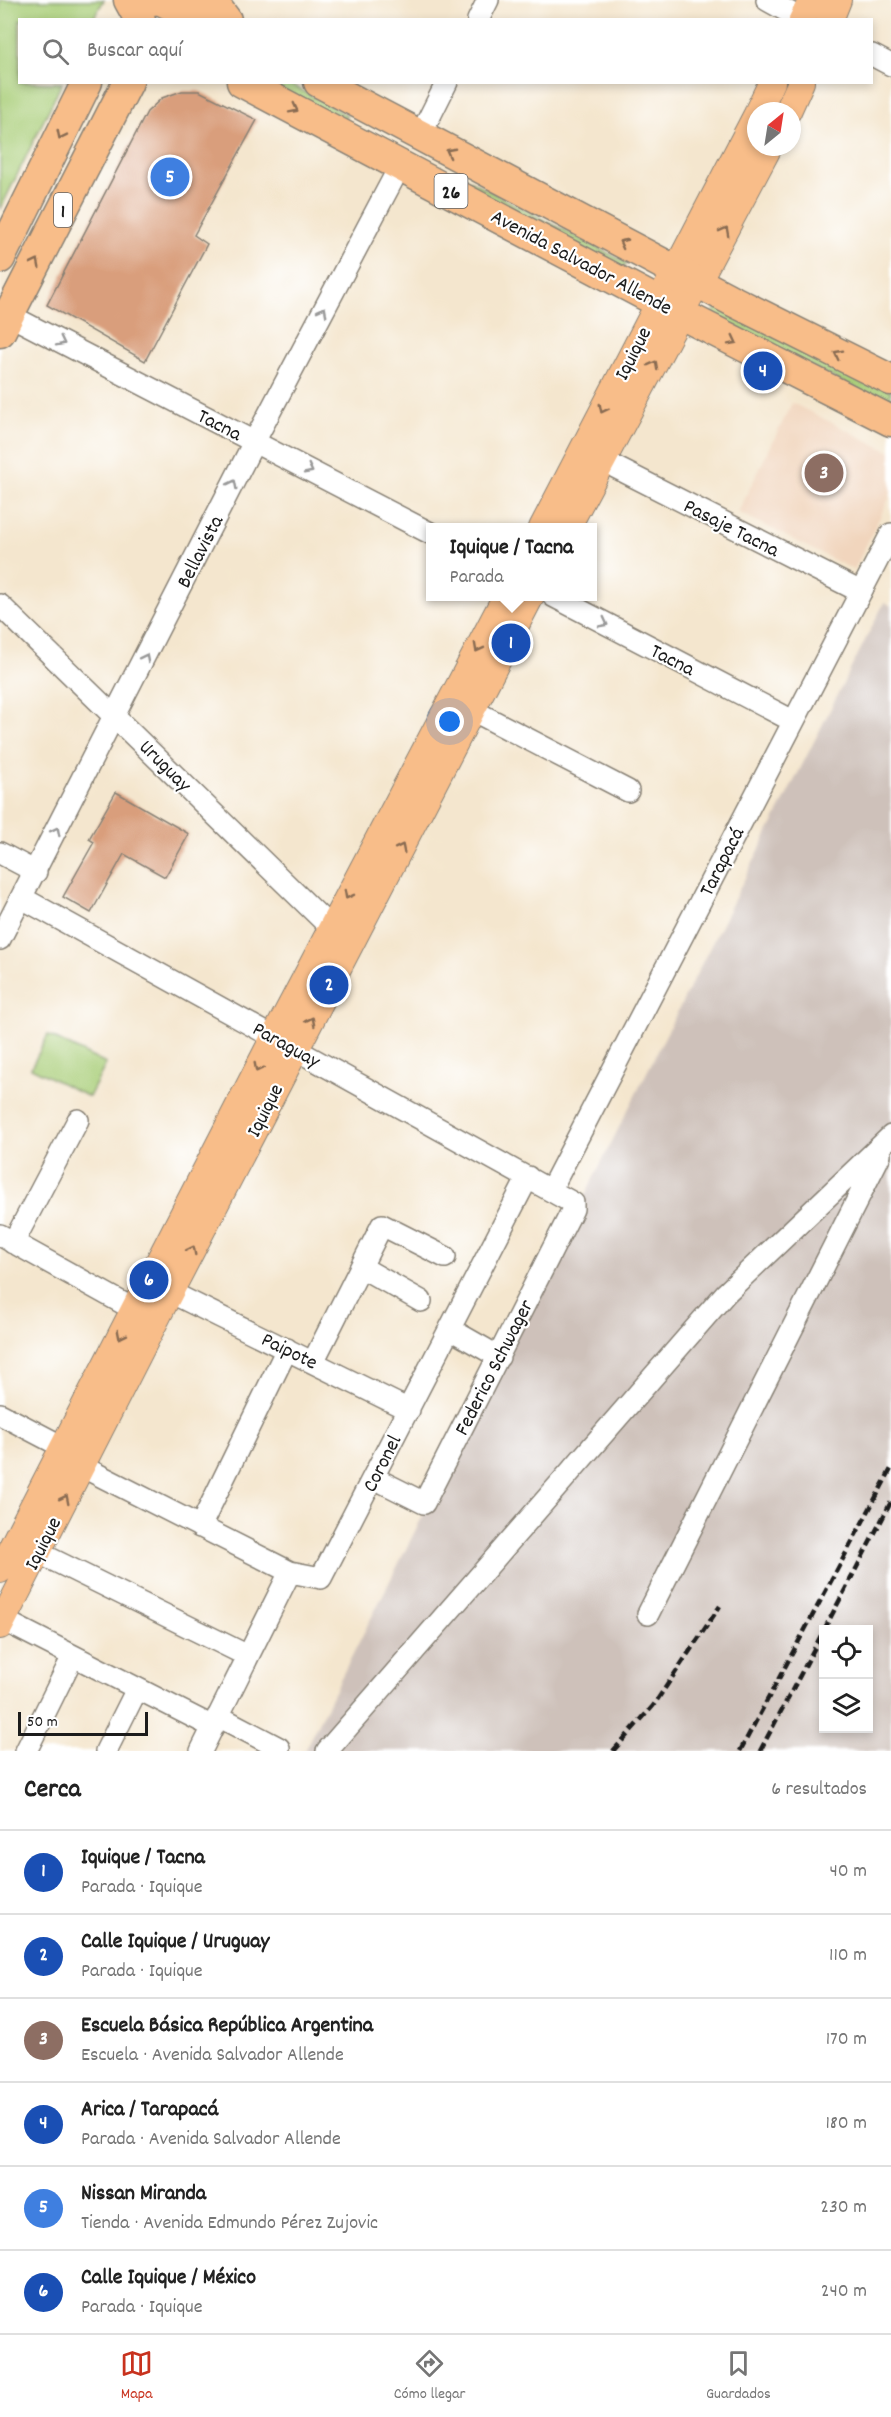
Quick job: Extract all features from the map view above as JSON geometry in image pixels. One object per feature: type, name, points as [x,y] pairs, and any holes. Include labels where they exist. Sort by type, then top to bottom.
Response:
[{"type":"highway","points":[[129,0],[165,5],[197,18]]},
{"type":"highway","points":[[120,18],[129,0]]},
{"type":"highway","points":[[129,0],[139,18]]},
{"type":"highway","points":[[211,0],[224,18]]},
{"type":"highway","name":"1","points":[[0,258],[86,84]]},
{"type":"highway","points":[[123,94],[147,84]]},
{"type":"highway","name":"Avenida Salvador Allende","points":[[247,84],[670,308],[891,421]]},
{"type":"highway","name":"Avenida Salvador Allende","points":[[323,84],[686,276],[891,380]]},
{"type":"highway","name":"1","points":[[4,323],[123,94]]},
{"type":"main road","points":[[803,18],[812,0]]},
{"type":"main road","points":[[831,18],[838,0]]},
{"type":"main road","points":[[762,102],[771,84]]},
{"type":"main road","points":[[792,102],[800,84]]},
{"type":"main road","name":"Iquique","points":[[570,523],[603,461],[747,137]]},
{"type":"main road","name":"Iquique","points":[[686,276],[763,156]]},
{"type":"main road","name":"Iquique","points":[[545,523],[670,308]]},
{"type":"main road","name":"Iquique","points":[[1,1623],[81,1466],[144,1315],[170,1292],[285,1043],[331,928],[504,601]]},
{"type":"main road","name":"Iquique","points":[[0,1570],[63,1447],[144,1315],[285,1043],[472,710],[529,601]]},
{"type":"street","points":[[479,18],[488,0]]},
{"type":"street","points":[[767,0],[801,18]]},
{"type":"street","points":[[873,56],[891,65]]},
{"type":"street","points":[[420,136],[446,84]]},
{"type":"street","name":"Bellavista","points":[[0,939],[254,442],[401,164]]},
{"type":"street","name":"Tacna","points":[[4,323],[254,442],[426,531]]},
{"type":"street","name":"Pasaje Tacna","points":[[603,461],[861,592]]},
{"type":"street","name":"Tarapacá","points":[[552,1189],[891,534]]},
{"type":"street","name":"Tacna","points":[[561,601],[793,722]]},
{"type":"street","name":"Uruguay","points":[[0,604],[116,715],[331,928]]},
{"type":"street","points":[[472,710],[628,791]]},
{"type":"street","points":[[0,853],[36,872]]},
{"type":"street","name":"Paraguay","points":[[22,898],[552,1189]]},
{"type":"street","points":[[78,1120],[7,1239],[144,1315]]},
{"type":"street","points":[[648,1614],[873,1167],[891,1136]]},
{"type":"street","points":[[327,1751],[726,1293],[891,1136]]},
{"type":"street","name":"Coronel","points":[[290,1572],[321,1578],[528,1177]]},
{"type":"street","name":"Federico Schwager","points":[[374,1478],[424,1503],[573,1209],[571,1201],[552,1189]]},
{"type":"street","points":[[313,1362],[382,1225],[445,1257]]},
{"type":"street","points":[[361,1267],[422,1301]]},
{"type":"street","name":"Paipote","points":[[170,1292],[409,1410]]},
{"type":"street","points":[[450,1329],[500,1357]]},
{"type":"street","points":[[200,1527],[287,1349]]},
{"type":"street","points":[[0,1414],[63,1447]]},
{"type":"street","points":[[81,1466],[290,1572],[216,1721],[204,1750]]},
{"type":"street","points":[[37,1552],[248,1656]]},
{"type":"street","points":[[1,1623],[137,1689],[279,1748]]},
{"type":"street","points":[[26,1751],[73,1656]]},
{"type":"street","points":[[106,1751],[137,1689]]},
{"type":"shaded area","points":[[792,403],[891,452],[891,494],[854,570],[738,512]]},
{"type":"shaded area","points":[[884,603],[891,606],[891,1751],[304,1751]]},
{"type":"green space","points":[[0,0],[104,0],[94,18],[18,18],[18,84],[62,84],[0,210]]},
{"type":"green space","points":[[268,84],[290,84],[347,115],[342,123]]},
{"type":"green space","points":[[463,177],[627,263],[622,270],[460,184]]},
{"type":"green space","points":[[717,306],[891,391],[891,407],[712,316]]},
{"type":"green space","points":[[48,1035],[106,1064],[89,1097],[31,1068]]},
{"type":"building","points":[[182,91],[199,91],[257,120],[194,235],[207,244],[145,361],[47,305],[147,112],[162,98]]},
{"type":"building","points":[[116,792],[189,834],[165,877],[124,854],[91,913],[63,897],[94,842],[89,839]]},
{"type":"railway","points":[[740,1751],[891,1469]]},
{"type":"railway","points":[[827,1625],[891,1502]]},
{"type":"railway","points":[[613,1751],[653,1706],[720,1606]]},
{"type":"railway","points":[[760,1751],[819,1639]]},
{"type":"place","name":"Nissan Miranda","points":[[170,177]]},
{"type":"place","name":"Arica / Tarapacá","points":[[763,371]]},
{"type":"place","name":"Escuela Básica República Argentina","points":[[824,473]]},
{"type":"place","name":"Iquique / Tacna","points":[[511,643]]},
{"type":"place","name":"Calle Iquique / Uruguay","points":[[329,985]]},
{"type":"place","name":"Calle Iquique / México","points":[[149,1280]]}]
